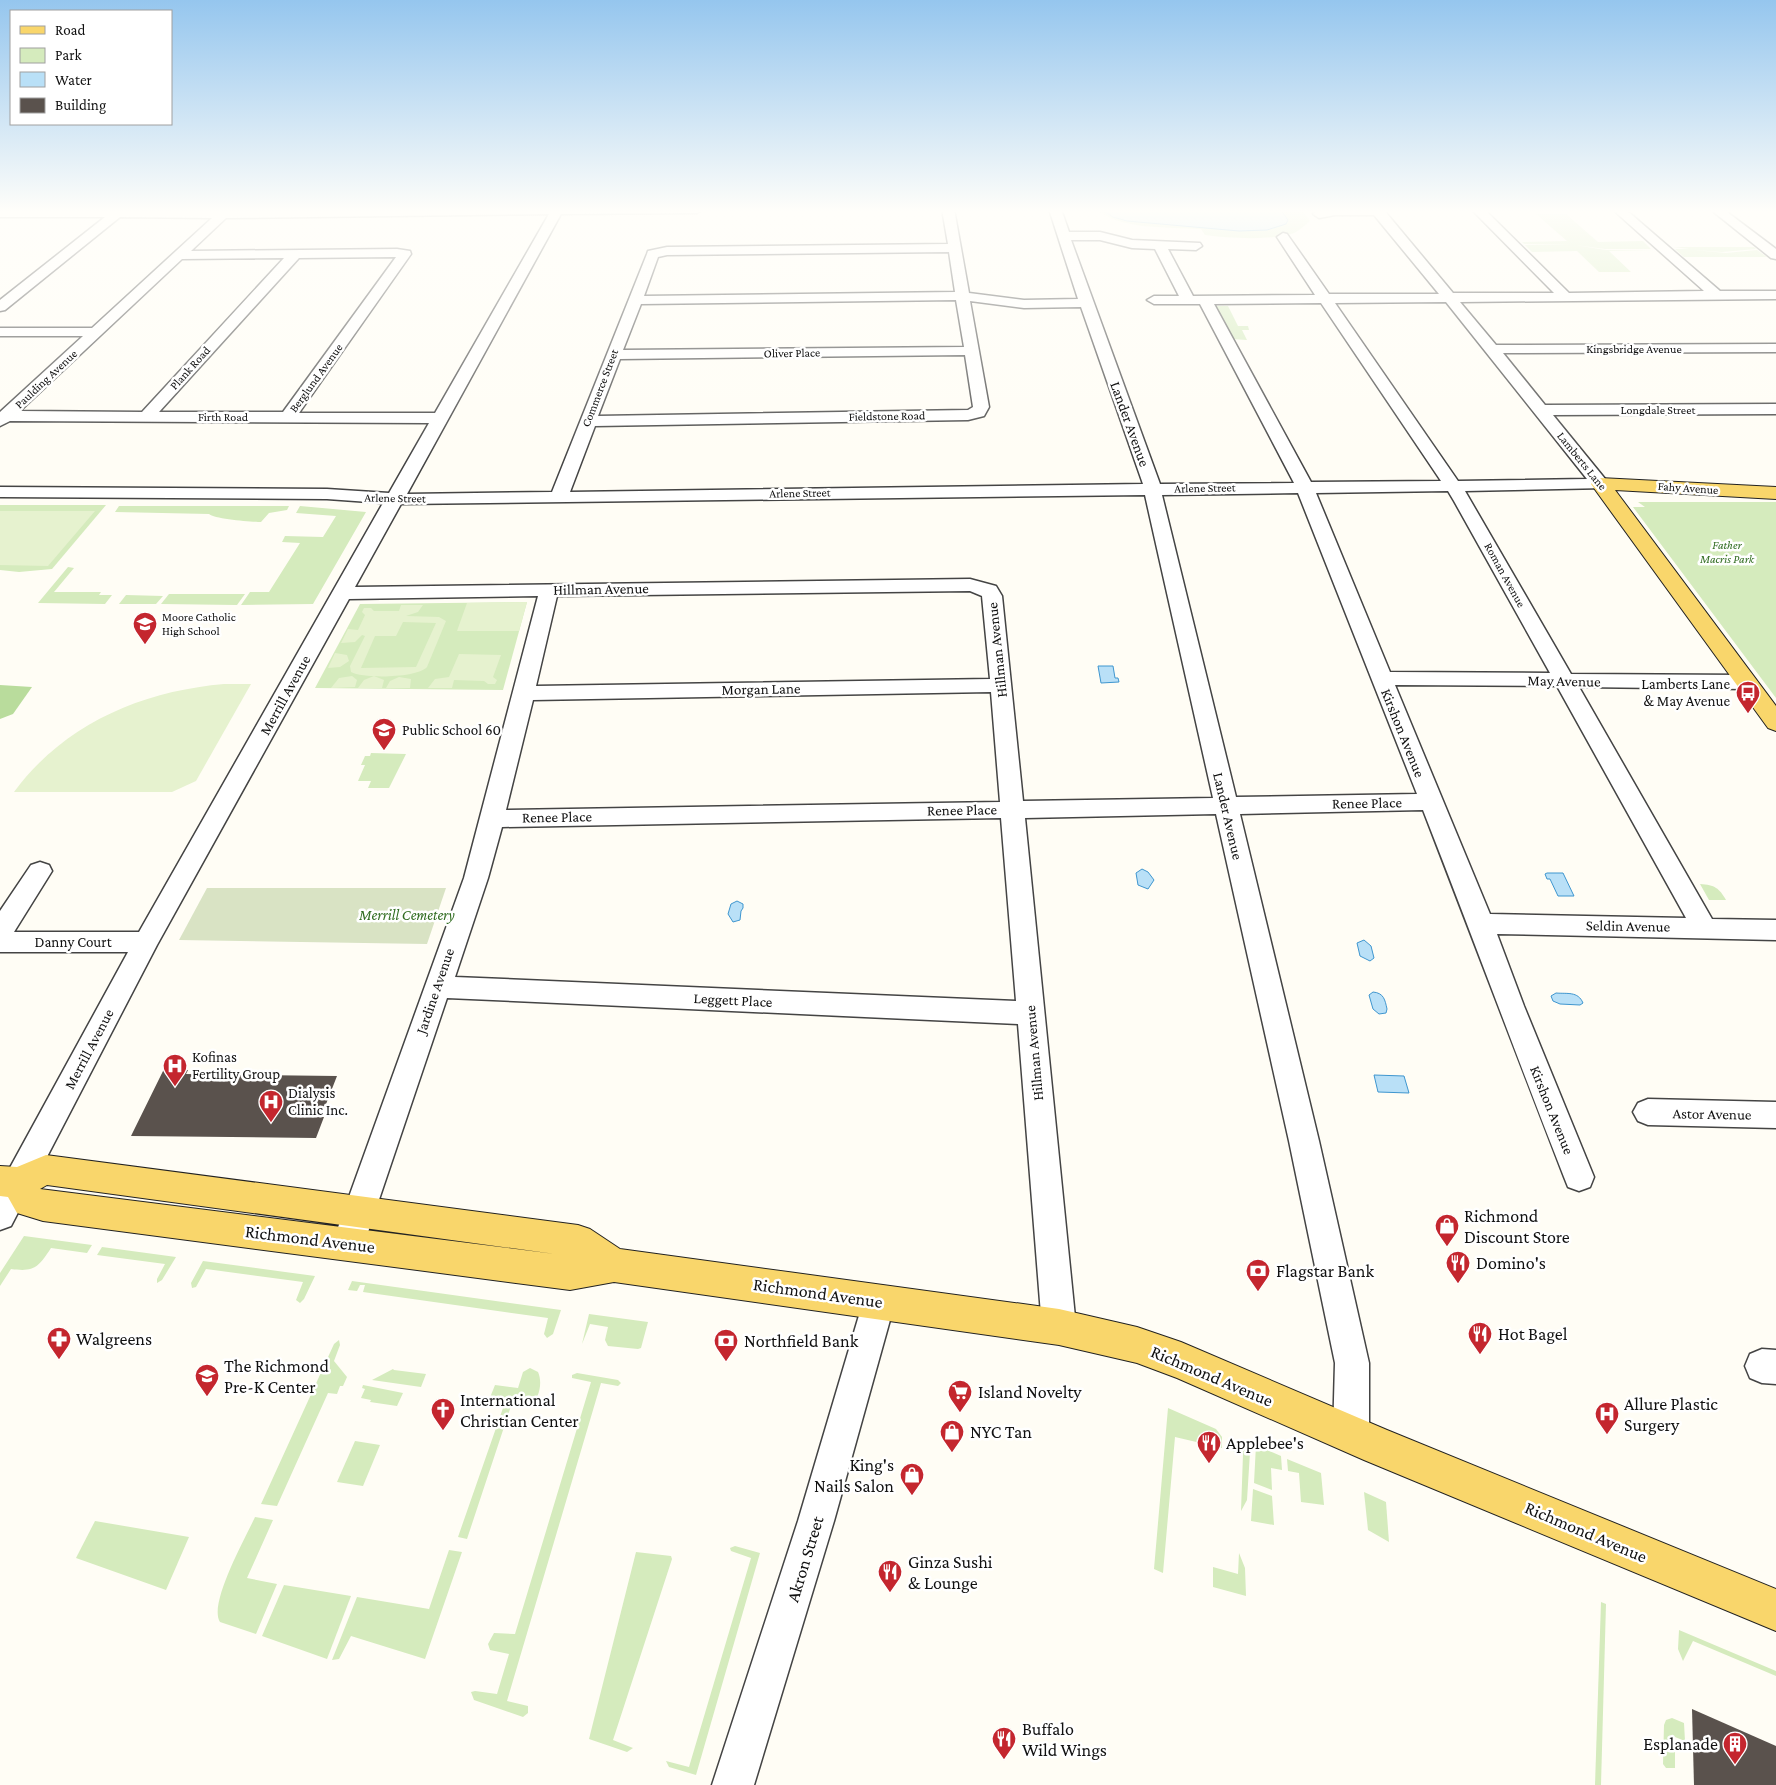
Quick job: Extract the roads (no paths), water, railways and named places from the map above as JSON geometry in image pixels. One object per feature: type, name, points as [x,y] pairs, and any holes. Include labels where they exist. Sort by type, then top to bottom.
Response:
[{"type":"main road","name":"Fahy Avenue","points":[[1606,491],[1776,493]]},
{"type":"main road","name":"Fahy Avenue","points":[[1606,491],[1776,499]]},
{"type":"main road","name":"Lamberts Lane","points":[[1606,491],[1776,723]]},
{"type":"main road","name":"Richmond Avenue","points":[[614,1265],[578,1241],[360,1210],[46,1170],[9,1181],[29,1202],[570,1273],[614,1265],[1059,1327],[1137,1345],[1188,1364],[1351,1435],[1776,1610]]},
{"type":"street","points":[[0,307],[18,292]]},
{"type":"street","name":"Paulding Avenue","points":[[3,418],[139,292]]},
{"type":"street","name":"Plank Road","points":[[146,417],[260,292]]},
{"type":"street","name":"Berglund Avenue","points":[[287,418],[379,292]]},
{"type":"street","name":"Merrill Avenue","points":[[0,1216],[9,1181],[146,942],[511,292]]},
{"type":"street","name":"Commerce Street","points":[[559,497],[637,292]]},
{"type":"street","name":"Fieldstone Road","points":[[588,420],[978,413],[981,407],[961,292]]},
{"type":"street","name":"Lander Avenue","points":[[1082,292],[1153,489],[1304,1141],[1352,1363],[1351,1435]]},
{"type":"street","name":"Kirshon Avenue","points":[[1191,292],[1305,487],[1579,1177]]},
{"type":"street","name":"Roman Avenue","points":[[1321,292],[1454,486],[1704,927]]},
{"type":"street","name":"Lamberts Lane","points":[[1446,292],[1606,491]]},
{"type":"street","points":[[1154,300],[1564,295],[1776,295]]},
{"type":"street","points":[[634,300],[962,296],[1024,304],[1086,303]]},
{"type":"street","points":[[0,332],[96,332]]},
{"type":"street","name":"Kingsbridge Avenue","points":[[1492,349],[1776,348]]},
{"type":"street","name":"Oliver Place","points":[[613,355],[972,351]]},
{"type":"street","name":"Longdale Street","points":[[1541,410],[1776,409]]},
{"type":"street","name":"Firth Road","points":[[3,418],[441,418]]},
{"type":"street","name":"Arlene Street","points":[[0,492],[327,494],[394,499],[1454,486],[1606,491]]},
{"type":"street","name":"Hillman Avenue","points":[[341,593],[977,585],[989,590],[992,596],[1001,685],[1059,1327]]},
{"type":"street","name":"Jardine Avenue","points":[[348,1244],[476,878],[493,818],[522,693],[549,590]]},
{"type":"street","name":"May Avenue","points":[[1381,678],[1564,682],[1746,682]]},
{"type":"street","name":"Morgan Lane","points":[[522,693],[1001,685]]},
{"type":"street","name":"Renee Place","points":[[493,818],[1431,802]]},
{"type":"street","points":[[0,932],[40,871]]},
{"type":"street","name":"Seldin Avenue","points":[[1480,924],[1704,927],[1776,930]]},
{"type":"street","name":"Danny Court","points":[[0,942],[146,942]]},
{"type":"street","name":"Leggett Place","points":[[437,987],[1030,1013]]},
{"type":"street","name":"Astor Avenue","points":[[1648,1112],[1776,1115]]},
{"type":"street","name":"Akron Street","points":[[734,1785],[814,1528],[878,1302]]},
{"type":"water","points":[[1098,666],[1113,666],[1115,678],[1118,678],[1119,682],[1101,683]]},
{"type":"water","points":[[1142,869],[1148,872],[1154,880],[1148,889],[1138,885],[1136,873]]},
{"type":"water","points":[[1563,873],[1574,896],[1558,896],[1550,879],[1547,879],[1545,874]]},
{"type":"water","points":[[737,901],[743,904],[743,908],[740,920],[733,922],[728,914],[731,904]]},
{"type":"water","points":[[1364,940],[1371,946],[1374,958],[1370,961],[1360,956],[1357,943]]},
{"type":"water","points":[[1373,992],[1383,997],[1386,1003],[1386,1013],[1379,1014],[1373,1009],[1369,995]]},
{"type":"water","points":[[1556,993],[1575,995],[1583,1003],[1580,1005],[1560,1004],[1553,1001],[1551,996]]},
{"type":"water","points":[[1374,1075],[1404,1076],[1409,1093],[1378,1092]]},
{"type":"place","name":"Moore Catholic High School","points":[[145,645]]},
{"type":"place","name":"Lamberts Lane & May Avenue","points":[[1748,714]]},
{"type":"place","name":"Public School 60","points":[[384,751]]},
{"type":"place","name":"Kofinas Fertility Group","points":[[175,1087]]},
{"type":"place","name":"Dialysis Clinic Inc.","points":[[271,1123]]},
{"type":"place","name":"Richmond Discount Store","points":[[1447,1247]]},
{"type":"place","name":"Domino's","points":[[1458,1284]]},
{"type":"place","name":"Flagstar Bank","points":[[1258,1292]]},
{"type":"place","name":"Hot Bagel","points":[[1480,1355]]},
{"type":"place","name":"Walgreens","points":[[59,1360]]},
{"type":"place","name":"Northfield Bank","points":[[726,1362]]},
{"type":"place","name":"The Richmond Pre-K Center","points":[[207,1397]]},
{"type":"place","name":"Island Novelty","points":[[960,1413]]},
{"type":"place","name":"International Christian Center","points":[[443,1431]]},
{"type":"place","name":"Allure Plastic Surgery","points":[[1607,1435]]},
{"type":"place","name":"NYC Tan","points":[[952,1453]]},
{"type":"place","name":"Applebee's","points":[[1209,1464]]},
{"type":"place","name":"King's Nails Salon","points":[[912,1496]]},
{"type":"place","name":"Ginza Sushi & Lounge","points":[[890,1593]]},
{"type":"place","name":"Buffalo Wild Wings","points":[[1004,1760]]},
{"type":"place","name":"Esplanade","points":[[1735,1765]]},
{"type":"park label","name":"Father Macris Park","points":[[1727,552]]},
{"type":"park label","name":"Merrill Cemetery","points":[[407,915]]}]
